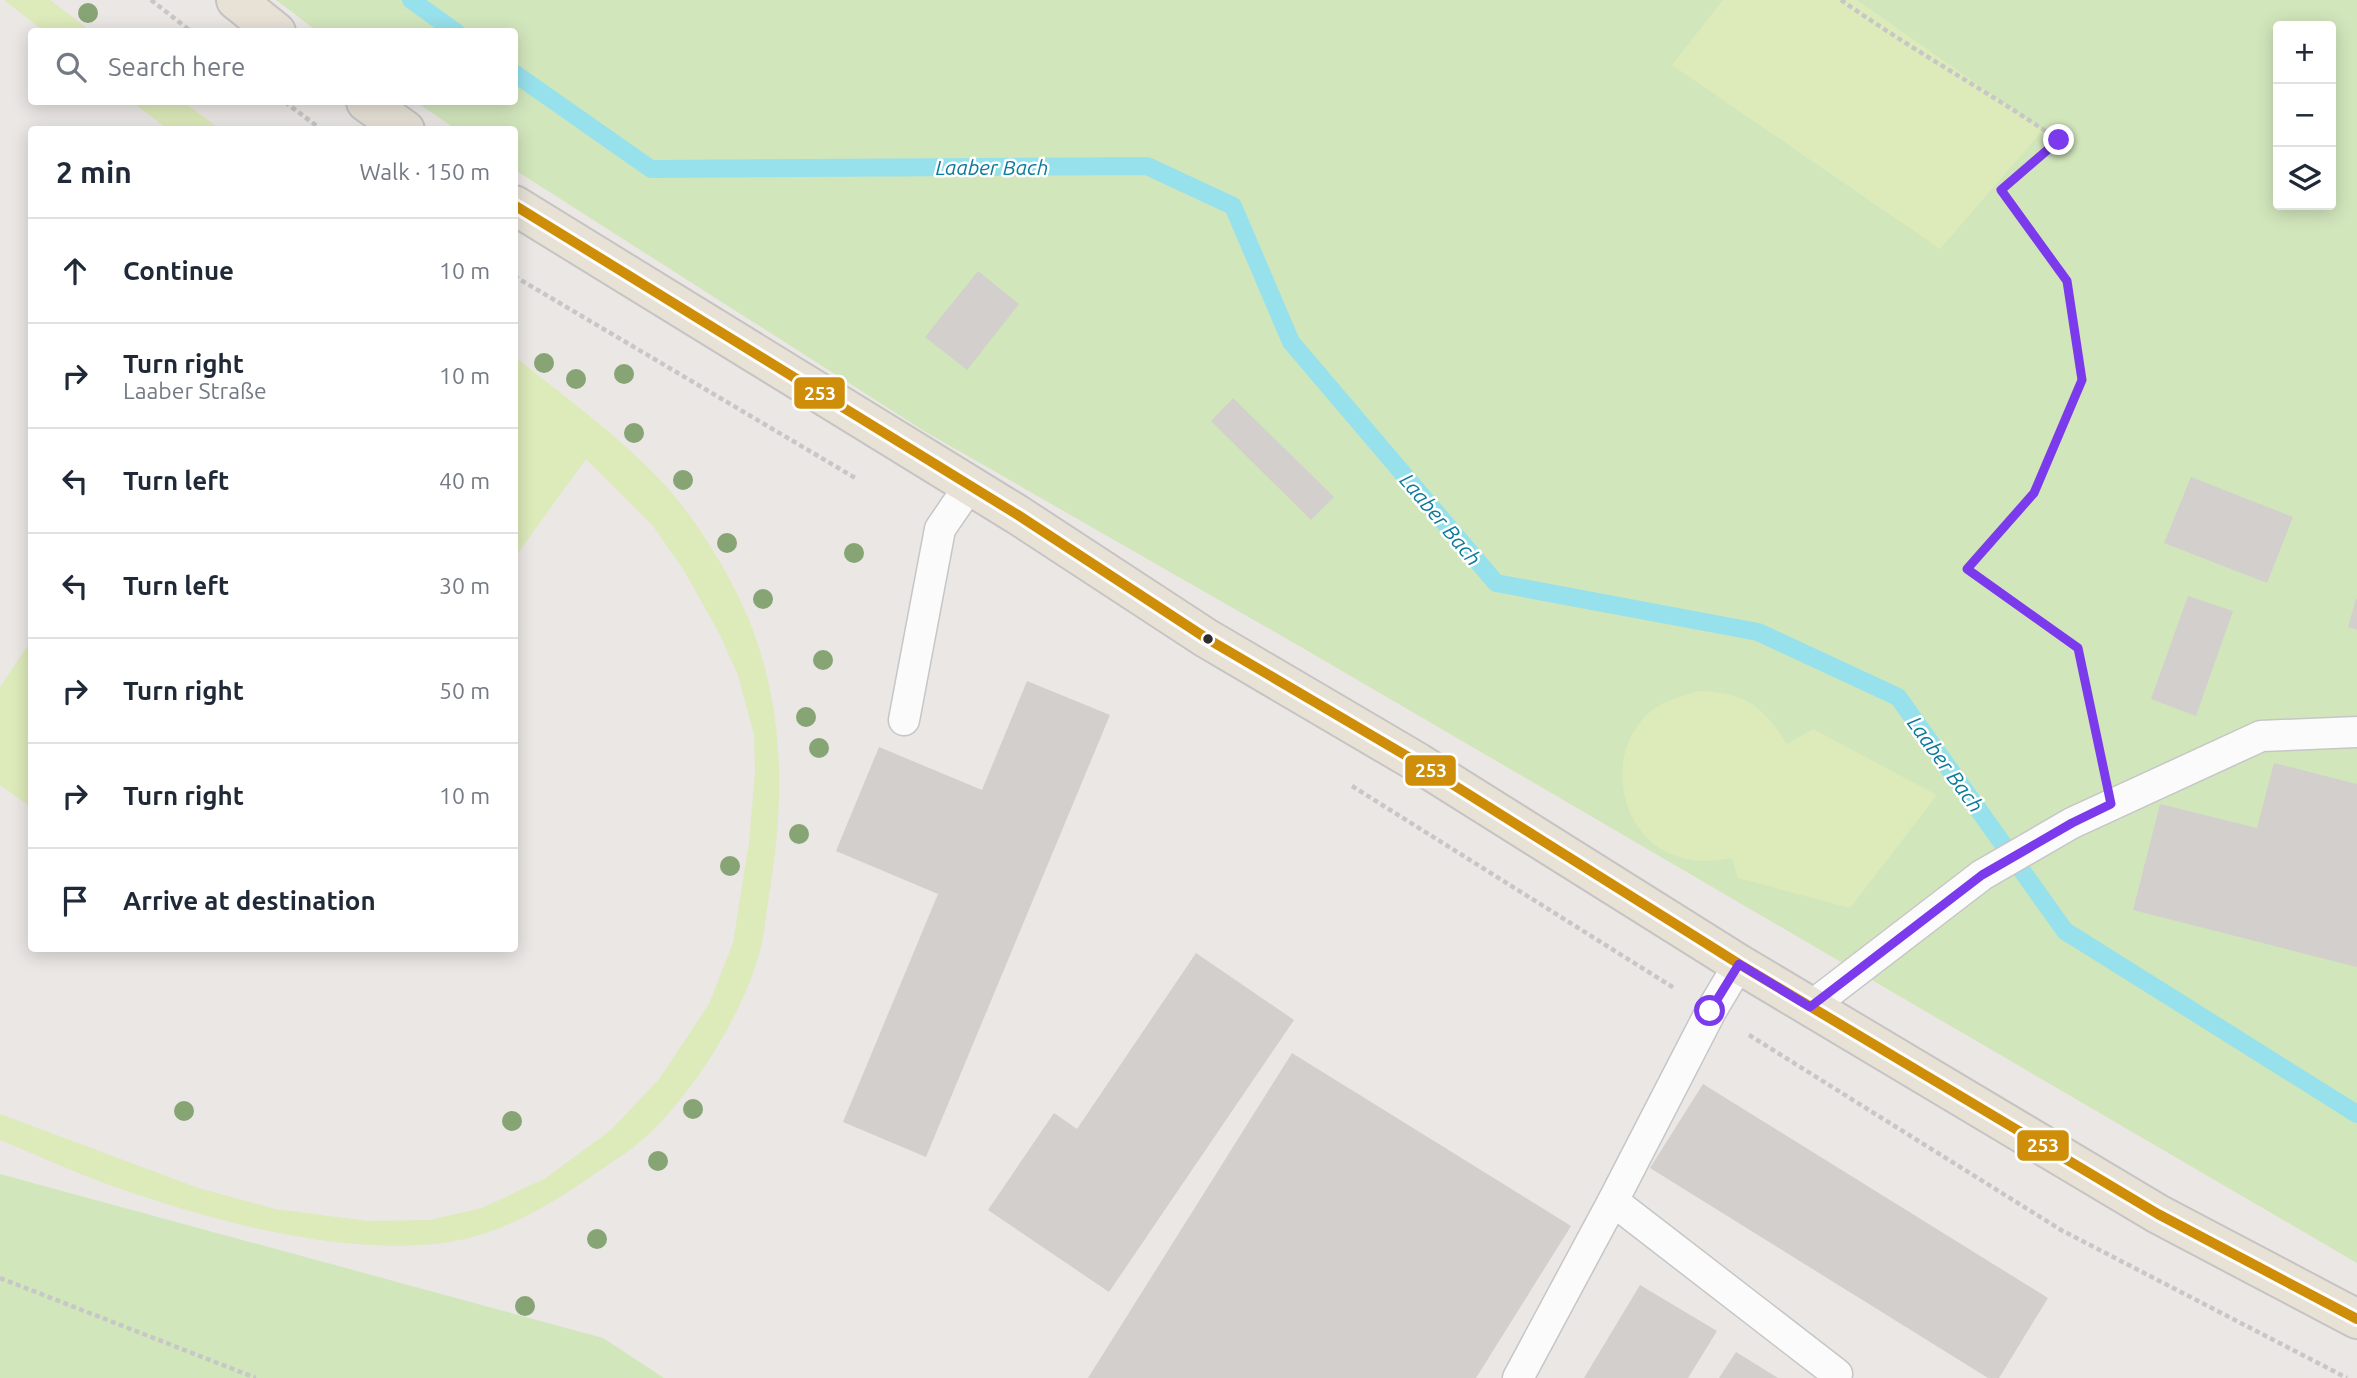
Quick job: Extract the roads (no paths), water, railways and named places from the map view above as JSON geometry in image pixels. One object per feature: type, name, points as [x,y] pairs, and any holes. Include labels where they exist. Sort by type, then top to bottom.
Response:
[{"type":"main road","points":[[236,0],[271,28]]},
{"type":"main road","points":[[370,105],[399,126]]},
{"type":"main road","points":[[518,207],[970,485],[1206,638],[1417,762],[1810,1007],[2158,1214],[2357,1320]]},
{"type":"lane","points":[[904,720],[940,529],[970,485]]},
{"type":"lane","points":[[1810,1007],[1982,875],[2072,823],[2261,736],[2357,732]]},
{"type":"lane","points":[[1518,1378],[1613,1201],[1710,1011],[1739,964]]},
{"type":"lane","points":[[1613,1201],[1837,1374],[1834,1378]]},
{"type":"waterway","name":"Laaber Bach","points":[[411,0],[450,28]]},
{"type":"waterway","name":"Laaber Bach","points":[[518,76],[651,169],[1147,166],[1233,206],[1291,342],[1496,583],[1758,632],[1898,697],[2065,931],[2357,1114]]}]
